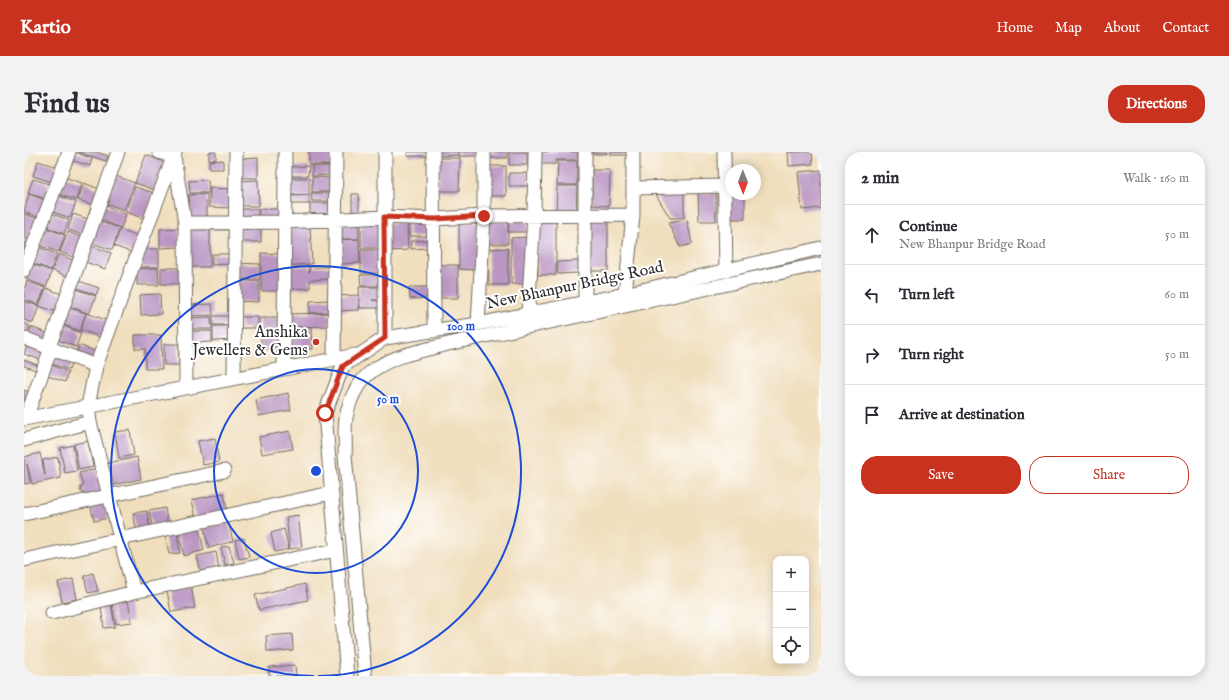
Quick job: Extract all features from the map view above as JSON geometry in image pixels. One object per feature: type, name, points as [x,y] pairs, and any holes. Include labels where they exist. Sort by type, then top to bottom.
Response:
[{"type":"street","points":[[24,270],[69,152]]},
{"type":"street","points":[[25,419],[118,152]]},
{"type":"street","points":[[159,152],[175,154]]},
{"type":"street","points":[[234,378],[234,224],[236,152]]},
{"type":"street","points":[[284,368],[285,152]]},
{"type":"street","points":[[334,359],[336,152]]},
{"type":"street","points":[[385,152],[385,338]]},
{"type":"street","points":[[434,152],[434,331]]},
{"type":"street","points":[[478,324],[484,216],[484,152]]},
{"type":"street","points":[[528,314],[534,216],[535,152]]},
{"type":"street","points":[[585,152],[585,302]]},
{"type":"street","points":[[625,294],[633,215],[633,152]]},
{"type":"street","points":[[724,152],[726,271]]},
{"type":"street","points":[[175,154],[185,224],[186,387]]},
{"type":"street","points":[[134,592],[108,495],[90,422],[88,406],[96,366],[175,154]]},
{"type":"street","points":[[633,188],[724,186]]},
{"type":"street","points":[[185,224],[234,224],[384,217],[435,219],[484,216],[633,215]]},
{"type":"street","name":"New Bhanpur Bridge Road","points":[[347,676],[325,413],[343,366],[385,338],[478,324],[625,294],[821,248]]},
{"type":"street","name":"New Bhanpur Bridge Road","points":[[366,676],[345,455],[346,419],[355,393],[376,367],[395,358],[448,344],[821,264]]},
{"type":"street","points":[[24,338],[96,366]]},
{"type":"street","points":[[25,419],[363,353]]},
{"type":"street","points":[[24,440],[90,422]]},
{"type":"street","points":[[24,514],[224,471]]},
{"type":"street","points":[[24,560],[331,493]]},
{"type":"street","points":[[52,613],[134,592],[336,550]]},
{"type":"building","points":[[74,152],[92,158],[90,166],[71,160]]},
{"type":"building","points":[[78,152],[96,152],[108,156],[106,161]]},
{"type":"building","points":[[209,152],[216,152],[216,159],[209,160]]},
{"type":"building","points":[[309,152],[331,152],[331,165],[309,165]]},
{"type":"building","points":[[407,152],[427,152],[427,156],[407,156]]},
{"type":"building","points":[[439,152],[458,152],[458,155],[439,156]]},
{"type":"building","points":[[459,152],[478,152],[478,156],[459,156]]},
{"type":"building","points":[[488,152],[507,152],[507,158],[488,158]]},
{"type":"building","points":[[509,152],[527,152],[527,165],[509,165]]},
{"type":"building","points":[[539,152],[578,152],[578,160],[556,160],[556,164],[539,164]]},
{"type":"building","points":[[588,152],[607,152],[607,154],[588,154]]},
{"type":"building","points":[[610,152],[627,152],[626,155],[610,155]]},
{"type":"building","points":[[788,152],[812,152],[813,164],[789,166]]},
{"type":"building","points":[[146,155],[166,163],[155,190],[135,183]]},
{"type":"building","points":[[258,158],[258,178],[242,178],[242,159]]},
{"type":"building","points":[[438,158],[460,158],[459,191],[438,191]]},
{"type":"building","points":[[223,160],[223,169],[209,169],[209,161]]},
{"type":"building","points":[[38,161],[57,167],[52,182],[33,176]]},
{"type":"building","points":[[558,161],[577,161],[577,185],[557,185]]},
{"type":"building","points":[[309,166],[308,176],[289,176],[289,167]]},
{"type":"building","points":[[312,166],[332,166],[332,175],[312,176]]},
{"type":"building","points":[[486,166],[506,166],[506,196],[486,196]]},
{"type":"building","points":[[592,170],[610,170],[609,206],[592,205]]},
{"type":"building","points":[[821,170],[821,208],[802,210],[798,172]]},
{"type":"building","points":[[509,173],[529,173],[529,186],[509,186]]},
{"type":"building","points":[[116,176],[135,183],[124,210],[105,203]]},
{"type":"building","points":[[64,177],[82,183],[77,200],[58,194]]},
{"type":"building","points":[[312,177],[332,178],[332,192],[312,192]]},
{"type":"building","points":[[289,178],[309,178],[309,195],[290,195]]},
{"type":"building","points":[[33,179],[49,184],[45,199],[28,193]]},
{"type":"building","points":[[208,180],[209,193],[190,193],[189,181]]},
{"type":"building","points":[[258,180],[259,206],[238,206],[237,181]]},
{"type":"building","points":[[84,183],[99,189],[93,205],[78,200]]},
{"type":"building","points":[[557,186],[577,186],[576,215],[556,214]]},
{"type":"building","points":[[135,187],[154,193],[145,219],[126,212]]},
{"type":"building","points":[[210,188],[231,189],[231,208],[209,207]]},
{"type":"building","points":[[684,192],[684,218],[670,218],[655,193]]},
{"type":"building","points":[[311,193],[332,193],[332,201],[312,201]]},
{"type":"building","points":[[698,193],[716,193],[716,221],[699,221]]},
{"type":"building","points":[[29,194],[46,200],[41,218],[24,212]]},
{"type":"building","points":[[207,194],[207,219],[190,220],[189,195]]},
{"type":"building","points":[[352,194],[359,194],[359,212],[352,212]]},
{"type":"building","points":[[56,195],[76,202],[70,218],[50,211]]},
{"type":"building","points":[[309,195],[309,204],[290,204],[290,196]]},
{"type":"building","points":[[730,200],[745,200],[745,219],[728,219]]},
{"type":"building","points":[[310,203],[333,203],[333,214],[310,214]]},
{"type":"building","points":[[104,205],[126,214],[121,228],[98,219]]},
{"type":"building","points":[[237,209],[258,209],[258,221],[237,221]]},
{"type":"building","points":[[259,209],[280,209],[280,220],[259,219]]},
{"type":"building","points":[[24,214],[39,219],[33,237],[24,234]]},
{"type":"building","points":[[52,214],[69,220],[64,234],[47,227]]},
{"type":"building","points":[[73,214],[91,220],[86,236],[68,230]]},
{"type":"building","points":[[538,218],[556,218],[556,275],[538,275]]},
{"type":"building","points":[[586,219],[608,220],[608,271],[586,271]]},
{"type":"building","points":[[687,220],[692,244],[680,247],[668,223]]},
{"type":"building","points":[[97,221],[120,228],[112,250],[89,242]]},
{"type":"building","points":[[509,221],[528,221],[528,232],[508,232]]},
{"type":"building","points":[[361,222],[379,222],[379,248],[361,248]]},
{"type":"building","points":[[409,222],[429,222],[429,236],[409,236]]},
{"type":"building","points":[[459,222],[478,223],[477,270],[459,269]]},
{"type":"building","points":[[488,222],[508,222],[508,244],[487,244]]},
{"type":"building","points":[[407,223],[408,250],[388,251],[387,224]]},
{"type":"building","points":[[339,224],[359,224],[359,239],[339,239]]},
{"type":"building","points":[[241,225],[261,225],[261,242],[241,242]]},
{"type":"building","points":[[310,225],[312,264],[291,265],[290,226]]},
{"type":"building","points":[[190,226],[210,226],[210,267],[191,267]]},
{"type":"building","points":[[46,228],[65,235],[59,252],[40,246]]},
{"type":"building","points":[[179,228],[179,247],[160,248],[160,229]]},
{"type":"building","points":[[120,229],[139,236],[133,253],[114,246]]},
{"type":"building","points":[[68,232],[86,239],[78,259],[60,252]]},
{"type":"building","points":[[24,237],[32,240],[24,259]]},
{"type":"building","points":[[527,237],[528,284],[511,284],[511,238]]},
{"type":"building","points":[[359,239],[360,263],[340,264],[339,240]]},
{"type":"building","points":[[429,240],[429,248],[411,249],[411,241]]},
{"type":"building","points":[[89,245],[111,253],[105,269],[83,261]]},
{"type":"building","points":[[38,247],[57,254],[51,270],[32,263]]},
{"type":"building","points":[[508,248],[508,285],[489,285],[488,249]]},
{"type":"building","points":[[141,249],[159,249],[159,267],[141,267]]},
{"type":"building","points":[[361,250],[380,250],[380,273],[361,273]]},
{"type":"building","points":[[261,253],[281,254],[281,291],[261,291]]},
{"type":"building","points":[[59,254],[77,262],[71,278],[52,270]]},
{"type":"building","points":[[212,254],[230,254],[230,264],[212,265]]},
{"type":"building","points":[[578,261],[579,273],[558,274],[557,262]]},
{"type":"building","points":[[237,263],[260,264],[259,280],[236,279]]},
{"type":"building","points":[[32,264],[52,271],[46,287],[26,279]]},
{"type":"building","points":[[438,265],[458,265],[458,298],[438,298]]},
{"type":"building","points":[[309,266],[309,272],[310,267],[330,267],[330,279],[310,280],[310,288],[291,289],[290,267]]},
{"type":"building","points":[[158,268],[159,285],[137,285],[137,269]]},
{"type":"building","points":[[161,268],[181,268],[181,284],[161,284]]},
{"type":"building","points":[[360,275],[380,275],[380,286],[361,286]]},
{"type":"building","points":[[27,281],[45,288],[38,305],[24,299],[24,290]]},
{"type":"building","points":[[79,281],[99,288],[96,295],[77,288]]},
{"type":"building","points":[[237,281],[259,281],[259,302],[236,301]]},
{"type":"building","points":[[359,287],[380,287],[381,300],[372,300],[380,301],[380,308],[360,308]]},
{"type":"building","points":[[409,287],[430,287],[430,298],[410,299]]},
{"type":"building","points":[[46,288],[64,295],[57,312],[39,306]]},
{"type":"building","points":[[76,289],[96,296],[89,314],[69,306]]},
{"type":"building","points":[[160,294],[161,314],[141,315],[140,295]]},
{"type":"building","points":[[359,295],[359,310],[335,311],[335,296]]},
{"type":"building","points":[[330,300],[331,312],[310,313],[310,301]]},
{"type":"building","points":[[24,301],[39,306],[33,323],[24,320]]},
{"type":"building","points":[[212,304],[213,315],[187,316],[187,305]]},
{"type":"building","points":[[70,308],[86,313],[80,331],[64,325]]},
{"type":"building","points":[[86,313],[109,321],[103,338],[80,330]]},
{"type":"building","points":[[329,313],[330,326],[297,327],[312,327],[313,349],[288,349],[286,314]]},
{"type":"building","points":[[213,316],[232,316],[232,325],[213,325]]},
{"type":"building","points":[[211,317],[212,329],[187,329],[187,318]]},
{"type":"building","points":[[241,317],[258,317],[258,328],[241,328]]},
{"type":"building","points":[[260,318],[279,318],[280,329],[260,330]]},
{"type":"building","points":[[24,323],[30,326],[25,338],[24,338]]},
{"type":"building","points":[[64,326],[81,333],[76,347],[58,340]]},
{"type":"building","points":[[213,326],[233,326],[233,340],[213,341]]},
{"type":"building","points":[[31,327],[49,334],[46,344],[28,337]]},
{"type":"building","points":[[261,330],[280,330],[280,346],[261,350]]},
{"type":"building","points":[[188,331],[212,331],[212,342],[188,343]]},
{"type":"building","points":[[135,335],[161,335],[162,369],[145,369],[145,349],[135,349]]},
{"type":"building","points":[[28,343],[45,349],[41,360],[24,354]]},
{"type":"building","points":[[164,344],[179,344],[179,365],[164,365]]},
{"type":"building","points":[[79,345],[97,352],[93,363],[75,357]]},
{"type":"building","points":[[53,353],[73,360],[69,370],[49,363]]},
{"type":"building","points":[[24,360],[37,365],[36,370],[24,366]]},
{"type":"building","points":[[49,364],[68,372],[65,382],[45,375]]},
{"type":"building","points":[[24,390],[29,392],[24,405]]},
{"type":"building","points":[[288,393],[291,410],[259,416],[256,400]]},
{"type":"building","points":[[130,430],[134,455],[119,458],[115,432]]},
{"type":"building","points":[[290,431],[293,449],[262,454],[259,437]]},
{"type":"building","points":[[215,438],[219,462],[203,465],[198,441]]},
{"type":"building","points":[[88,441],[93,467],[79,470],[74,444]]},
{"type":"building","points":[[73,445],[77,471],[65,473],[60,448]]},
{"type":"building","points":[[40,453],[45,475],[43,460],[58,457],[61,478],[32,484],[27,464],[30,483],[24,484],[24,457]]},
{"type":"building","points":[[137,457],[141,479],[112,485],[108,463]]},
{"type":"building","points":[[96,469],[102,494],[85,498],[84,492],[81,492],[80,487],[83,486],[79,473]]},
{"type":"building","points":[[224,493],[227,511],[196,518],[192,500]]},
{"type":"building","points":[[104,500],[108,518],[94,521],[90,503]]},
{"type":"building","points":[[165,508],[168,526],[153,529],[149,511]]},
{"type":"building","points":[[147,511],[150,530],[137,532],[133,513]]},
{"type":"building","points":[[298,515],[302,547],[290,549],[286,517]]},
{"type":"building","points":[[228,521],[233,541],[209,548],[204,528]]},
{"type":"building","points":[[198,526],[204,550],[184,556],[178,531]]},
{"type":"building","points":[[284,529],[289,549],[275,552],[271,533]]},
{"type":"building","points":[[177,532],[180,553],[169,554],[165,534]]},
{"type":"building","points":[[244,538],[249,557],[239,559],[235,540]]},
{"type":"building","points":[[229,546],[234,563],[225,565],[221,547]]},
{"type":"building","points":[[216,552],[219,569],[201,573],[197,556]]},
{"type":"building","points":[[93,573],[98,591],[88,593],[84,576]]},
{"type":"building","points":[[73,579],[77,599],[62,602],[58,582]]},
{"type":"building","points":[[305,584],[308,600],[259,610],[255,595]]},
{"type":"building","points":[[191,586],[195,608],[171,612],[167,591]]},
{"type":"building","points":[[128,601],[132,622],[116,624],[112,604]]},
{"type":"building","points":[[111,605],[115,627],[104,628],[101,607]]},
{"type":"building","points":[[292,634],[293,650],[267,652],[266,636]]},
{"type":"building","points":[[295,665],[296,676],[269,676],[269,667]]},
{"type":"place","name":"Anshika Jewellers & Gems","points":[[316,342]]},
{"type":"route","points":[[325,413],[343,366],[385,338],[384,217],[435,219],[484,216]]}]
